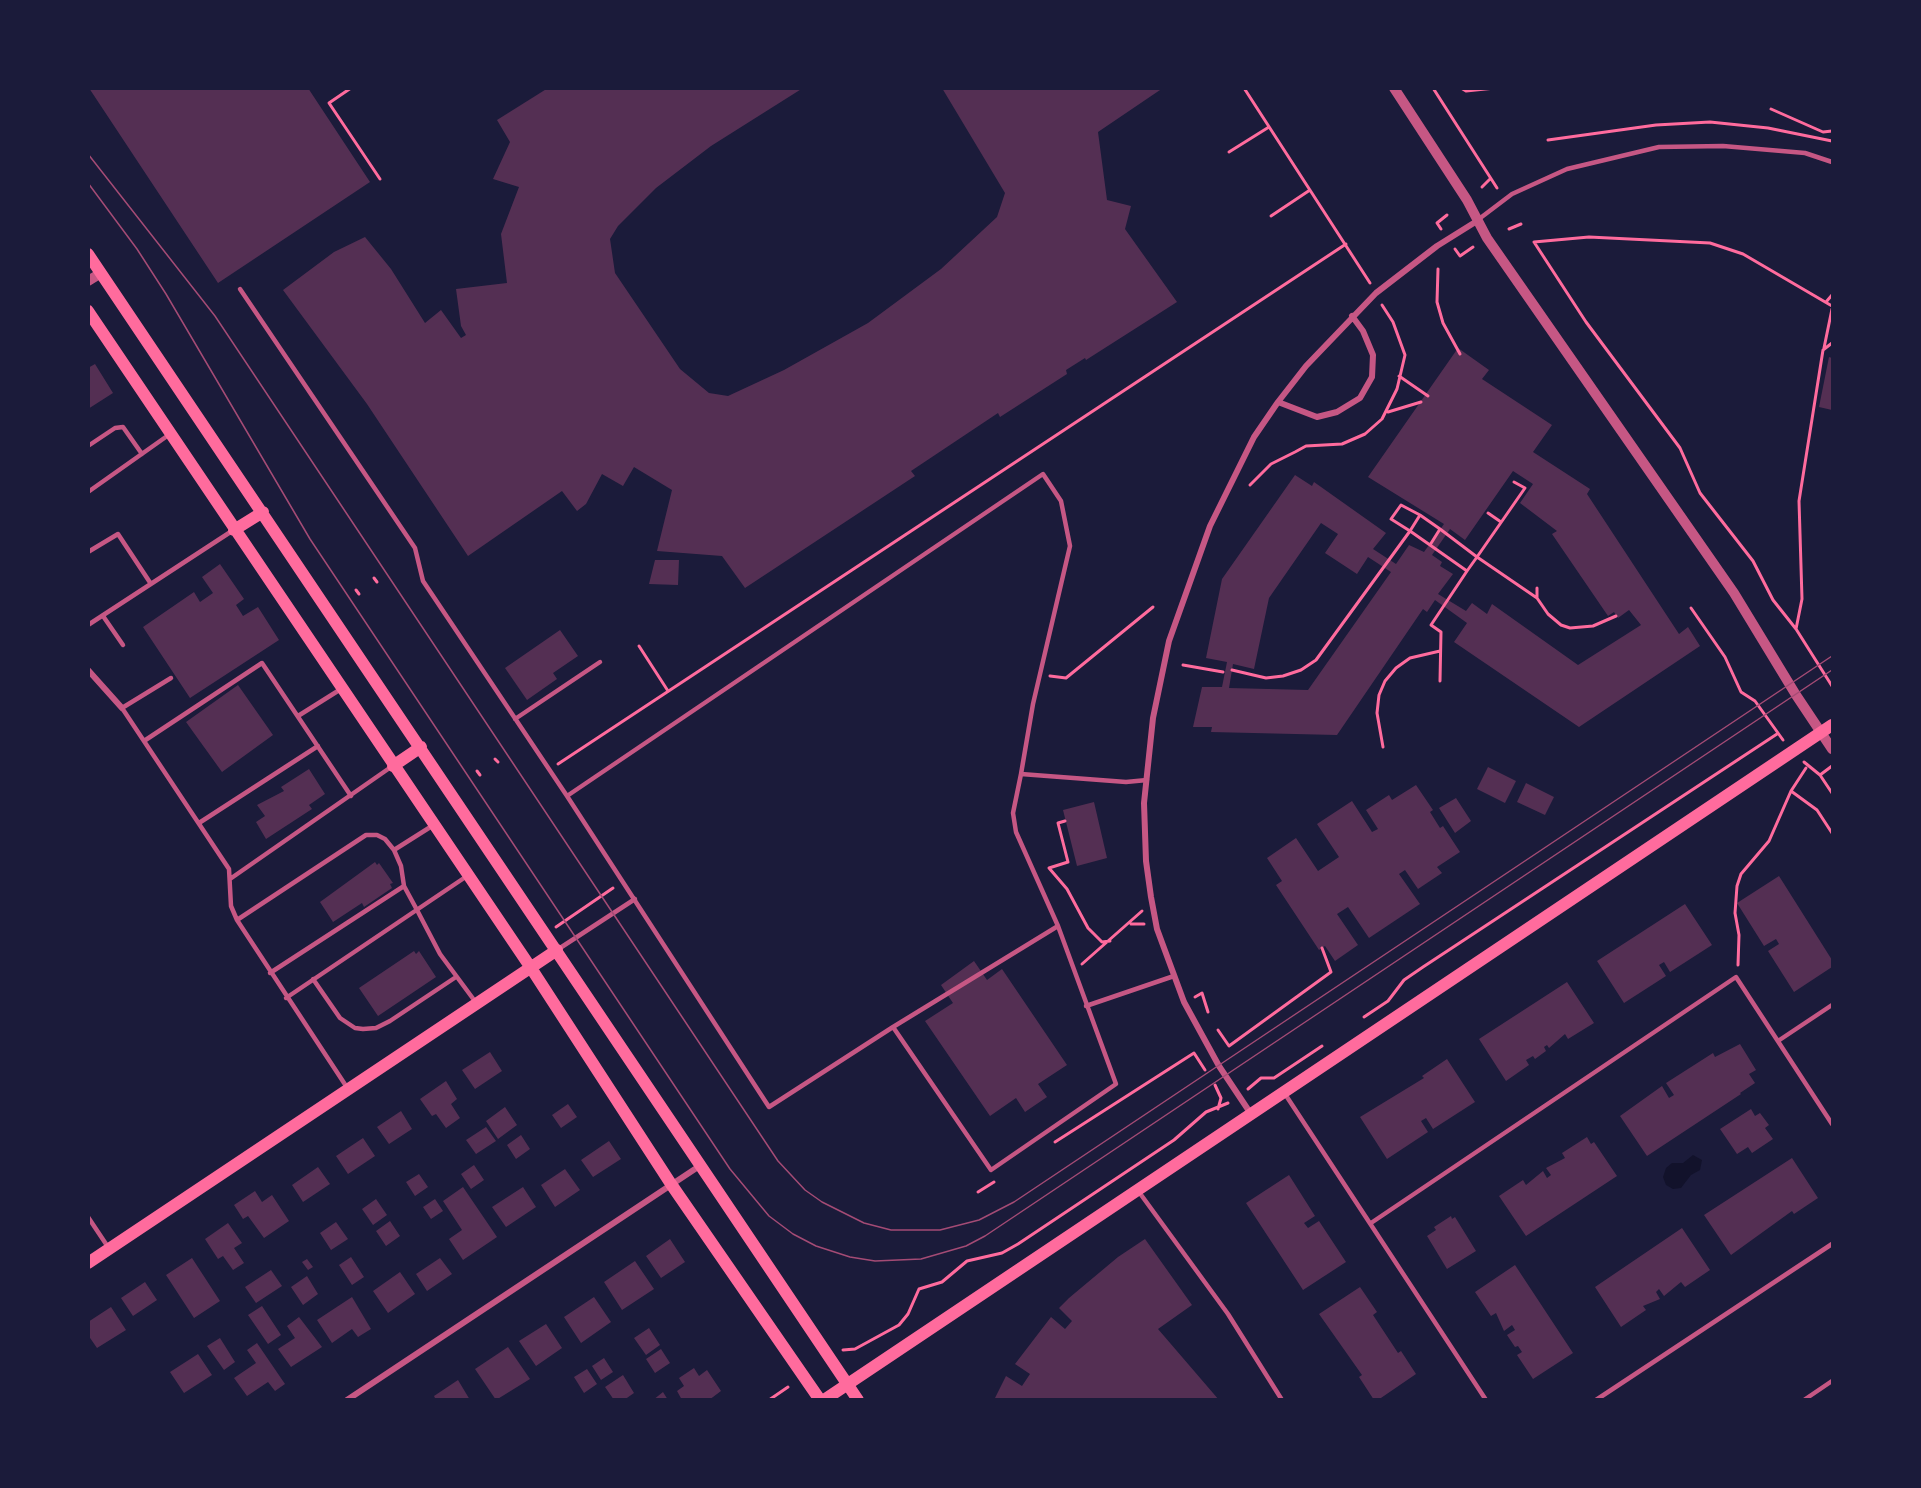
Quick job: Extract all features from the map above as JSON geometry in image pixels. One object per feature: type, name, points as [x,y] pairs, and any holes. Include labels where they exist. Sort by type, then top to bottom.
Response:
[{"type":"main road","points":[[88,254],[558,950],[858,1400]]},
{"type":"main road","points":[[88,311],[433,826],[531,968],[671,1184],[822,1400],[1827,729]]},
{"type":"main road","points":[[234,530],[263,512]]},
{"type":"main road","points":[[393,766],[421,747]]},
{"type":"main road","points":[[88,1263],[558,950]]},
{"type":"street","points":[[1394,88],[1467,200],[1477,221],[1827,729],[1833,749]]},
{"type":"street","points":[[1251,1114],[1198,1032],[1157,929],[1145,840],[1147,780],[1160,679],[1189,580],[1210,526],[1254,437],[1278,402],[1306,366],[1376,293],[1428,252],[1477,221]]},
{"type":"street","points":[[88,281],[101,273]]},
{"type":"street","points":[[1278,402],[1317,417],[1337,412],[1360,398],[1372,377],[1373,355],[1363,331],[1352,316]]},
{"type":"street","points":[[88,670],[122,708]]},
{"type":"street","points":[[347,1400],[700,1165]]},
{"type":"lane","points":[[1477,221],[1505,198],[1567,169],[1659,147],[1723,146],[1805,153],[1833,162]]},
{"type":"lane","points":[[240,289],[415,548],[423,581],[635,899],[769,1107],[893,1026],[1058,926]]},
{"type":"lane","points":[[88,446],[115,428],[123,427],[142,454]]},
{"type":"lane","points":[[88,492],[170,434]]},
{"type":"lane","points":[[567,796],[1043,474],[1061,501],[1070,546],[1040,674],[1013,813],[1016,832],[1058,926],[1116,1084],[991,1170],[893,1026]]},
{"type":"lane","points":[[88,625],[234,530]]},
{"type":"lane","points":[[88,552],[118,534],[151,584]]},
{"type":"lane","points":[[103,616],[123,645]]},
{"type":"lane","points":[[515,719],[600,662]]},
{"type":"lane","points":[[144,741],[262,663],[351,796]]},
{"type":"lane","points":[[171,678],[122,708],[229,869],[231,906],[237,921],[348,1089]]},
{"type":"lane","points":[[298,716],[341,689]]},
{"type":"lane","points":[[199,824],[318,746]]},
{"type":"lane","points":[[230,879],[393,766]]},
{"type":"lane","points":[[1021,774],[1126,782],[1147,780]]},
{"type":"lane","points":[[394,850],[433,826]]},
{"type":"lane","points":[[237,921],[366,835],[385,839],[394,850],[401,866],[404,886],[417,910],[456,977],[477,1004]]},
{"type":"lane","points":[[286,998],[467,876]]},
{"type":"lane","points":[[270,973],[404,886]]},
{"type":"lane","points":[[558,950],[635,899]]},
{"type":"lane","points":[[1086,1006],[1174,976]]},
{"type":"lane","points":[[314,980],[340,1018],[355,1028],[363,1029],[376,1028],[390,1021],[456,977]]},
{"type":"lane","points":[[1371,1223],[1736,977],[1833,1124]]},
{"type":"lane","points":[[1778,1041],[1833,1005]]},
{"type":"lane","points":[[1284,1092],[1486,1400]]},
{"type":"lane","points":[[1138,1191],[1228,1314],[1282,1400]]},
{"type":"lane","points":[[88,1217],[110,1249]]},
{"type":"lane","points":[[1596,1400],[1833,1244]]},
{"type":"lane","points":[[1804,1400],[1833,1381]]},
{"type":"path","points":[[351,88],[329,103],[380,179]]},
{"type":"path","points":[[1244,88],[1346,244],[1385,311]]},
{"type":"path","points":[[1461,88],[1466,91],[1495,88]]},
{"type":"path","points":[[1435,89],[1497,188]]},
{"type":"path","points":[[1771,109],[1823,132],[1833,131]]},
{"type":"path","points":[[1548,140],[1656,125],[1710,122],[1768,128],[1833,141]]},
{"type":"path","points":[[1229,152],[1269,127]]},
{"type":"path","points":[[1482,187],[1490,179]]},
{"type":"path","points":[[1271,216],[1310,190]]},
{"type":"path","points":[[1441,229],[1437,223],[1447,215]]},
{"type":"path","points":[[1509,229],[1521,224]]},
{"type":"path","points":[[1796,629],[1802,599],[1799,501],[1823,350],[1833,307],[1743,254],[1710,243],[1589,237],[1534,242],[1586,322],[1680,447],[1700,493],[1753,561],[1773,600],[1796,629],[1833,686]]},
{"type":"path","points":[[549,769],[1346,244]]},
{"type":"path","points":[[1454,248],[1460,256],[1473,247]]},
{"type":"path","points":[[1438,269],[1437,302],[1443,323],[1460,354]]},
{"type":"path","points":[[1826,302],[1833,295]]},
{"type":"path","points":[[1823,350],[1833,343]]},
{"type":"path","points":[[1398,376],[1428,396]]},
{"type":"path","points":[[1387,412],[1421,402]]},
{"type":"path","points":[[1440,681],[1440,632],[1431,625],[1525,488],[1514,482]]},
{"type":"path","points":[[1467,571],[1391,519],[1401,505],[1419,515],[1537,597],[1555,620],[1570,628],[1593,626],[1616,616]]},
{"type":"path","points":[[1488,513],[1502,522]]},
{"type":"path","points":[[1232,670],[1266,678],[1283,676],[1301,670],[1316,660],[1410,531],[1419,515]]},
{"type":"path","points":[[1430,545],[1440,530]]},
{"type":"path","points":[[374,578],[377,582]]},
{"type":"path","points":[[1537,588],[1537,597]]},
{"type":"path","points":[[356,590],[359,594]]},
{"type":"path","points":[[1040,674],[1066,678],[1153,607]]},
{"type":"path","points":[[1359,1021],[1389,1001],[1404,980],[1422,967],[1778,734],[1755,700],[1741,692],[1725,657],[1691,608]]},
{"type":"path","points":[[639,646],[668,691]]},
{"type":"path","points":[[1383,747],[1377,713],[1379,695],[1385,681],[1410,658],[1423,653],[1440,651]]},
{"type":"path","points":[[1183,664],[1223,672]]},
{"type":"path","points":[[1804,762],[1806,767],[1820,775],[1833,793]]},
{"type":"path","points":[[1820,775],[1833,766]]},
{"type":"path","points":[[1736,977],[1739,935],[1735,914],[1737,886],[1741,874],[1769,841],[1791,791],[1806,767]]},
{"type":"path","points":[[1791,791],[1817,810],[1833,833]]},
{"type":"path","points":[[1065,820],[1058,823],[1068,862],[1048,868],[1067,889],[1088,928],[1102,942],[1110,941]]},
{"type":"path","points":[[555,928],[623,882]]},
{"type":"path","points":[[1074,971],[1131,924],[1142,912]]},
{"type":"path","points":[[1131,924],[1145,924]]},
{"type":"path","points":[[1218,1030],[1229,1046],[1331,972],[1322,948]]},
{"type":"path","points":[[1193,998],[1202,993],[1208,1012]]},
{"type":"path","points":[[1255,1084],[1261,1078],[1274,1078],[1330,1040]]},
{"type":"path","points":[[1046,1148],[1194,1053],[1208,1074]]},
{"type":"path","points":[[843,1350],[855,1349],[899,1325],[908,1314],[919,1289],[942,1282],[967,1262],[1002,1253],[1018,1245],[1174,1140],[1206,1113],[1218,1109],[1221,1098],[1214,1083]]},
{"type":"path","points":[[978,1192],[997,1180]]},
{"type":"path","points":[[769,1400],[788,1387]]},
{"type":"shaded area","points":[[1693,1155],[1702,1160],[1700,1170],[1691,1175],[1681,1188],[1673,1189],[1666,1185],[1663,1177],[1666,1168],[1672,1163],[1683,1163]]},
{"type":"building","points":[[89,88],[308,88],[370,182],[218,283]]},
{"type":"building","points":[[548,88],[803,88],[711,146],[656,188],[618,226],[610,239],[615,273],[680,369],[709,393],[728,396],[784,370],[868,323],[941,269],[997,217],[1005,193],[942,88],[1163,88],[1098,132],[1107,200],[1131,206],[1125,229],[1177,302],[1086,360],[1085,358],[1066,370],[1067,374],[1000,417],[998,413],[911,471],[915,476],[745,588],[722,556],[657,551],[672,490],[634,467],[623,486],[602,474],[586,504],[577,511],[562,491],[468,556],[367,404],[283,290],[334,252],[365,237],[391,269],[425,323],[441,310],[461,338],[466,335],[461,326],[456,289],[507,283],[501,234],[519,187],[493,179],[510,142],[497,120]]},
{"type":"building","points":[[1458,348],[1489,370],[1482,379],[1552,425],[1533,452],[1590,489],[1587,494],[1679,634],[1688,627],[1700,646],[1579,727],[1454,642],[1467,623],[1435,600],[1427,612],[1423,609],[1337,735],[1211,732],[1212,727],[1193,727],[1202,687],[1222,687],[1227,662],[1206,658],[1222,579],[1295,475],[1312,486],[1314,482],[1386,533],[1373,549],[1396,564],[1409,545],[1424,552],[1444,524],[1368,477]],"holes":[[[1513,471],[1533,484],[1520,503],[1557,531],[1552,534],[1608,616],[1614,612],[1618,618],[1629,610],[1641,625],[1578,665],[1492,604],[1487,614],[1472,603],[1466,611],[1438,594],[1453,574],[1440,566],[1442,562],[1432,555],[1450,529],[1465,540]],[[1321,523],[1338,534],[1325,553],[1357,574],[1368,557],[1391,572],[1308,690],[1229,688],[1233,664],[1254,669],[1269,598]]]},
{"type":"building","points":[[1829,357],[1832,358],[1832,410],[1819,407]]},
{"type":"building","points":[[95,364],[113,393],[88,409],[88,368]]},
{"type":"building","points":[[655,560],[679,560],[678,585],[649,584]]},
{"type":"building","points":[[220,564],[244,599],[236,605],[243,616],[258,607],[279,640],[190,698],[143,627],[194,592],[200,602],[213,593],[202,577]]},
{"type":"building","points":[[560,630],[578,656],[553,673],[557,679],[527,700],[505,668]]},
{"type":"building","points":[[238,685],[273,735],[222,772],[186,722]]},
{"type":"building","points":[[1488,767],[1516,781],[1505,803],[1477,789]]},
{"type":"building","points":[[309,769],[325,794],[309,805],[312,809],[266,839],[256,822],[265,816],[257,805],[284,791],[281,787]]},
{"type":"building","points":[[1526,783],[1554,797],[1545,815],[1517,802]]},
{"type":"building","points":[[1416,785],[1433,810],[1430,812],[1440,828],[1443,826],[1460,852],[1437,867],[1442,873],[1418,889],[1405,870],[1399,874],[1420,904],[1369,938],[1348,907],[1337,914],[1358,945],[1335,961],[1325,946],[1319,950],[1276,885],[1282,881],[1267,858],[1296,838],[1318,871],[1339,857],[1317,824],[1352,801],[1372,832],[1378,829],[1366,810],[1389,795],[1392,800]]},
{"type":"building","points":[[1456,798],[1471,821],[1455,833],[1439,808]]},
{"type":"building","points":[[1094,802],[1107,858],[1077,866],[1063,810]]},
{"type":"building","points":[[375,862],[377,865],[379,863],[393,883],[390,884],[392,888],[364,907],[362,903],[333,922],[320,902]]},
{"type":"building","points":[[1779,876],[1832,960],[1832,967],[1794,992],[1768,951],[1779,944],[1776,939],[1764,946],[1737,903]]},
{"type":"building","points":[[1685,904],[1712,945],[1670,972],[1664,962],[1659,965],[1666,976],[1624,1003],[1597,961]]},
{"type":"building","points":[[414,951],[416,954],[419,951],[436,977],[378,1016],[359,988]]},
{"type":"building","points":[[974,961],[987,980],[1002,969],[1067,1065],[1038,1084],[1047,1097],[1025,1112],[1016,1098],[990,1116],[925,1021],[953,1003],[941,985]]},
{"type":"building","points":[[1567,982],[1594,1023],[1568,1039],[1565,1034],[1549,1048],[1547,1045],[1544,1047],[1546,1051],[1535,1059],[1533,1056],[1526,1060],[1529,1065],[1506,1081],[1479,1039]]},
{"type":"building","points":[[1740,1044],[1756,1070],[1749,1074],[1755,1083],[1647,1156],[1620,1116],[1662,1086],[1669,1098],[1674,1095],[1666,1083],[1713,1053],[1715,1057]]},
{"type":"building","points":[[490,1052],[502,1071],[475,1089],[462,1070]]},
{"type":"building","points":[[1447,1059],[1475,1102],[1433,1129],[1426,1118],[1421,1121],[1428,1132],[1387,1159],[1360,1117],[1424,1078],[1422,1076]]},
{"type":"building","points":[[446,1081],[457,1099],[451,1104],[460,1118],[446,1128],[436,1114],[432,1116],[420,1099]]},
{"type":"building","points":[[568,1104],[577,1117],[561,1128],[552,1115]]},
{"type":"building","points":[[505,1107],[517,1125],[498,1139],[486,1121]]},
{"type":"building","points":[[1751,1109],[1755,1116],[1760,1113],[1769,1125],[1765,1128],[1773,1139],[1752,1153],[1748,1147],[1737,1154],[1720,1129]]},
{"type":"building","points":[[401,1111],[412,1129],[389,1144],[377,1127]]},
{"type":"building","points":[[486,1127],[496,1141],[476,1154],[466,1140]]},
{"type":"building","points":[[521,1135],[530,1149],[516,1159],[507,1145]]},
{"type":"building","points":[[1587,1137],[1591,1144],[1594,1142],[1617,1176],[1526,1236],[1499,1196],[1523,1180],[1526,1185],[1543,1171],[1547,1178],[1551,1175],[1546,1168],[1565,1158],[1562,1153]]},
{"type":"building","points":[[363,1138],[375,1156],[348,1174],[336,1156]]},
{"type":"building","points":[[609,1141],[621,1159],[593,1177],[581,1160]]},
{"type":"building","points":[[1792,1158],[1818,1198],[1794,1214],[1792,1211],[1731,1255],[1704,1215]]},
{"type":"building","points":[[474,1165],[484,1180],[471,1189],[461,1174]]},
{"type":"building","points":[[318,1167],[330,1184],[303,1202],[292,1185]]},
{"type":"building","points":[[565,1169],[580,1190],[555,1207],[541,1185]]},
{"type":"building","points":[[419,1174],[428,1187],[415,1196],[406,1182]]},
{"type":"building","points":[[1289,1175],[1315,1216],[1304,1223],[1308,1228],[1319,1221],[1346,1262],[1303,1290],[1246,1203]]},
{"type":"building","points":[[463,1187],[497,1237],[463,1260],[449,1239],[462,1230],[443,1201]]},
{"type":"building","points":[[523,1187],[536,1207],[506,1227],[492,1207]]},
{"type":"building","points":[[255,1191],[262,1202],[272,1195],[289,1221],[264,1238],[248,1216],[243,1219],[234,1205]]},
{"type":"building","points":[[376,1199],[387,1215],[373,1225],[362,1209]]},
{"type":"building","points":[[435,1199],[443,1211],[431,1219],[423,1207]]},
{"type":"building","points":[[1451,1216],[1452,1219],[1455,1217],[1476,1251],[1447,1269],[1427,1236],[1436,1230],[1434,1227]]},
{"type":"building","points":[[390,1221],[400,1236],[386,1246],[376,1231]]},
{"type":"building","points":[[336,1222],[348,1239],[331,1250],[320,1233]]},
{"type":"building","points":[[228,1223],[242,1243],[234,1248],[244,1263],[233,1270],[223,1256],[218,1259],[205,1239]]},
{"type":"building","points":[[1682,1228],[1710,1270],[1685,1287],[1681,1282],[1664,1296],[1659,1289],[1656,1292],[1660,1299],[1643,1306],[1646,1310],[1621,1327],[1595,1287]]},
{"type":"building","points":[[670,1239],[685,1262],[661,1278],[646,1256]]},
{"type":"building","points":[[1145,1239],[1192,1305],[1158,1329],[1219,1400],[994,1400],[1006,1376],[1022,1386],[1030,1374],[1015,1364],[1051,1317],[1065,1329],[1072,1321],[1059,1308],[1118,1257]]},
{"type":"building","points":[[351,1257],[364,1277],[352,1285],[339,1265]]},
{"type":"building","points":[[192,1258],[220,1301],[194,1318],[166,1275]]},
{"type":"building","points":[[440,1258],[452,1274],[427,1291],[416,1274]]},
{"type":"building","points":[[307,1259],[313,1267],[308,1270],[302,1262]]},
{"type":"building","points":[[635,1261],[654,1289],[622,1310],[604,1282]]},
{"type":"building","points":[[1515,1265],[1573,1353],[1533,1379],[1517,1355],[1522,1352],[1518,1346],[1515,1347],[1507,1335],[1515,1330],[1512,1325],[1504,1331],[1496,1313],[1491,1316],[1475,1292]]},
{"type":"building","points":[[271,1270],[282,1286],[256,1303],[245,1287]]},
{"type":"building","points":[[400,1272],[415,1294],[388,1313],[373,1291]]},
{"type":"building","points":[[307,1276],[318,1294],[303,1305],[291,1287]]},
{"type":"building","points":[[145,1282],[157,1300],[133,1316],[121,1298]]},
{"type":"building","points":[[1360,1287],[1377,1312],[1373,1315],[1398,1353],[1401,1351],[1416,1374],[1378,1400],[1374,1400],[1359,1377],[1362,1375],[1319,1314]]},
{"type":"building","points":[[352,1297],[371,1329],[358,1337],[352,1329],[332,1343],[317,1320]]},
{"type":"building","points":[[594,1297],[611,1322],[581,1343],[564,1317]]},
{"type":"building","points":[[262,1306],[281,1335],[268,1344],[248,1315]]},
{"type":"building","points":[[111,1307],[126,1330],[97,1348],[88,1335],[88,1322]]},
{"type":"building","points":[[299,1317],[322,1347],[291,1367],[278,1349],[295,1338],[287,1326]]},
{"type":"building","points":[[546,1324],[562,1348],[536,1366],[519,1341]]},
{"type":"building","points":[[649,1328],[660,1345],[646,1355],[634,1338]]},
{"type":"building","points":[[220,1338],[235,1362],[224,1370],[207,1346]]},
{"type":"building","points":[[257,1343],[285,1384],[275,1391],[268,1382],[247,1396],[234,1378],[256,1363],[247,1350]]},
{"type":"building","points":[[508,1347],[530,1379],[496,1400],[475,1369]]},
{"type":"building","points":[[661,1349],[670,1363],[655,1373],[646,1359]]},
{"type":"building","points":[[198,1354],[212,1375],[184,1393],[170,1372]]},
{"type":"building","points":[[604,1358],[613,1372],[601,1380],[592,1366]]},
{"type":"building","points":[[694,1368],[699,1376],[707,1370],[721,1391],[709,1400],[682,1400],[677,1391],[684,1386],[679,1378]]},
{"type":"building","points":[[587,1369],[597,1384],[584,1393],[574,1377]]},
{"type":"building","points":[[623,1375],[634,1393],[624,1400],[614,1400],[605,1387]]},
{"type":"building","points":[[458,1380],[470,1400],[436,1400],[434,1396]]},
{"type":"building","points":[[663,1392],[668,1400],[653,1400]]},
{"type":"tram line","points":[[88,154],[215,316],[778,1161],[805,1190],[822,1202],[864,1223],[891,1230],[940,1230],[979,1220],[1014,1202],[1832,656]]},
{"type":"tram line","points":[[88,183],[137,249],[166,294],[310,539],[730,1169],[769,1216],[793,1234],[816,1246],[850,1257],[875,1261],[921,1259],[966,1246],[985,1236],[1832,670]]}]
